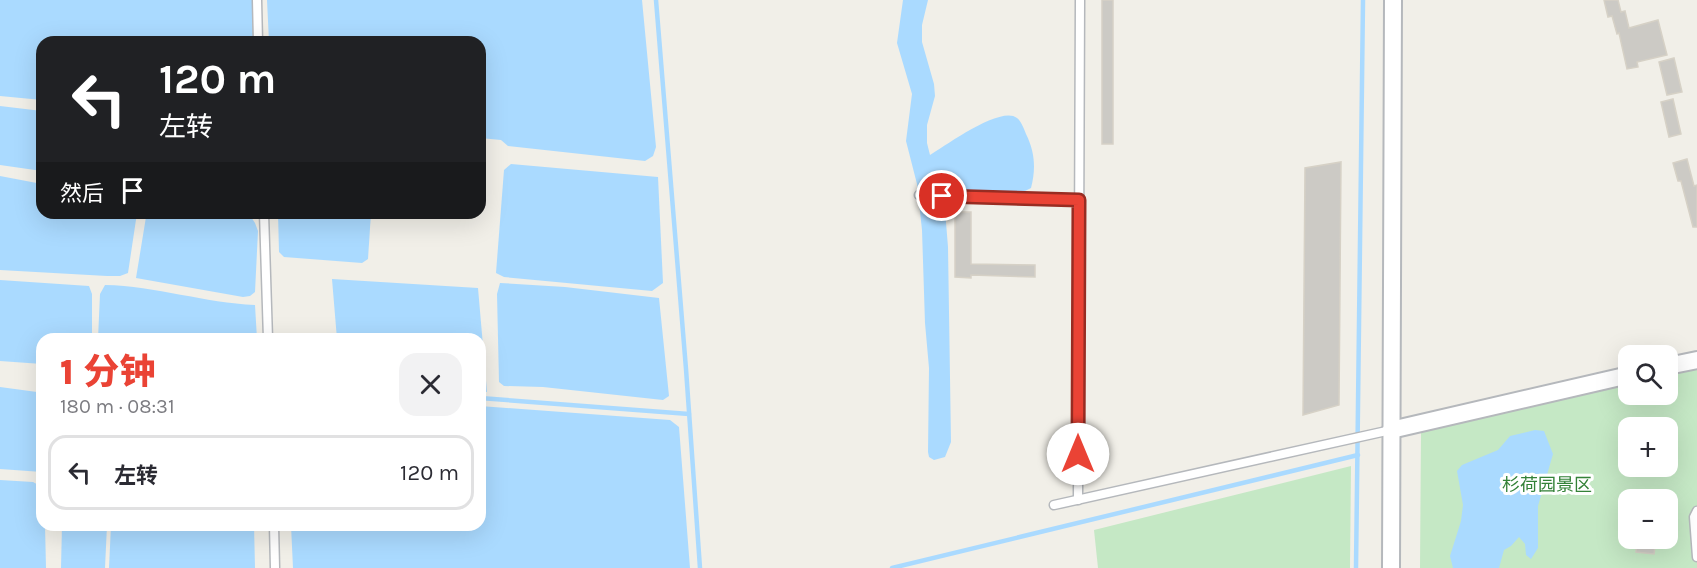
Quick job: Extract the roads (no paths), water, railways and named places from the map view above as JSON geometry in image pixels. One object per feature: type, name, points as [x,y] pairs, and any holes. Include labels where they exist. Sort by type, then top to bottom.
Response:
[{"type":"street","points":[[1391,568],[1393,0]]},
{"type":"street","points":[[1678,364],[1697,360]]},
{"type":"street","points":[[1391,430],[1618,378]]},
{"type":"lane","points":[[257,0],[258,36]]},
{"type":"lane","points":[[1078,500],[1080,0]]},
{"type":"lane","points":[[919,195],[1079,200]]},
{"type":"lane","points":[[264,219],[268,333]]},
{"type":"lane","points":[[1054,505],[1391,430]]},
{"type":"lane","points":[[1697,511],[1694,518],[1697,557]]},
{"type":"lane","points":[[274,531],[275,568]]},
{"type":"water","points":[[0,0],[252,0],[253,36],[36,36],[36,99],[0,96]]},
{"type":"water","points":[[267,0],[642,0],[656,147],[653,156],[645,161],[508,146],[501,140],[486,139],[486,36],[269,36]]},
{"type":"water","points":[[903,0],[928,0],[922,25],[922,42],[934,84],[935,96],[927,125],[930,155],[973,128],[1009,115],[1017,118],[1021,123],[1034,161],[1031,188],[1021,193],[949,192],[945,200],[948,247],[951,442],[945,457],[934,460],[929,457],[928,452],[929,368],[922,230],[917,184],[906,141],[912,94],[897,43]]},
{"type":"water","points":[[0,106],[36,110],[36,170],[0,165]]},
{"type":"water","points":[[511,164],[658,177],[663,283],[652,291],[504,277],[496,273],[504,170]]},
{"type":"water","points":[[0,176],[36,183],[36,219],[136,219],[128,273],[120,276],[0,270]]},
{"type":"water","points":[[146,219],[252,219],[255,223],[258,231],[255,292],[250,296],[243,297],[136,278]]},
{"type":"water","points":[[278,219],[371,219],[368,259],[362,263],[284,257],[279,252]]},
{"type":"water","points":[[332,279],[478,288],[482,333],[336,333]]},
{"type":"water","points":[[0,280],[89,286],[92,294],[92,333],[36,333],[36,364],[0,361]]},
{"type":"water","points":[[500,283],[565,287],[659,298],[669,396],[663,400],[543,387],[504,386],[499,382],[497,294]]},
{"type":"water","points":[[105,285],[124,286],[255,305],[257,333],[98,333],[100,294]]},
{"type":"water","points":[[0,387],[36,392],[36,472],[0,469]]},
{"type":"water","points":[[486,406],[670,420],[679,427],[690,568],[293,568],[291,531],[486,531]]},
{"type":"water","points":[[1535,430],[1544,431],[1553,454],[1538,506],[1538,548],[1531,559],[1526,555],[1525,544],[1519,537],[1504,550],[1499,568],[1453,568],[1450,556],[1461,521],[1463,505],[1457,471],[1462,465],[1498,450],[1510,436]]},
{"type":"water","points":[[0,480],[33,482],[36,484],[36,531],[45,531],[46,568],[0,568]]},
{"type":"water","points":[[62,531],[107,531],[105,568],[61,568]]},
{"type":"water","points":[[111,531],[254,531],[255,568],[109,568]]},
{"type":"waterway","points":[[656,0],[700,568]]},
{"type":"waterway","points":[[1356,568],[1363,0]]},
{"type":"waterway","points":[[486,398],[689,414]]},
{"type":"waterway","points":[[892,568],[1358,455]]},
{"type":"park label","name":"杉荷园景区","points":[[1547,485]]}]
